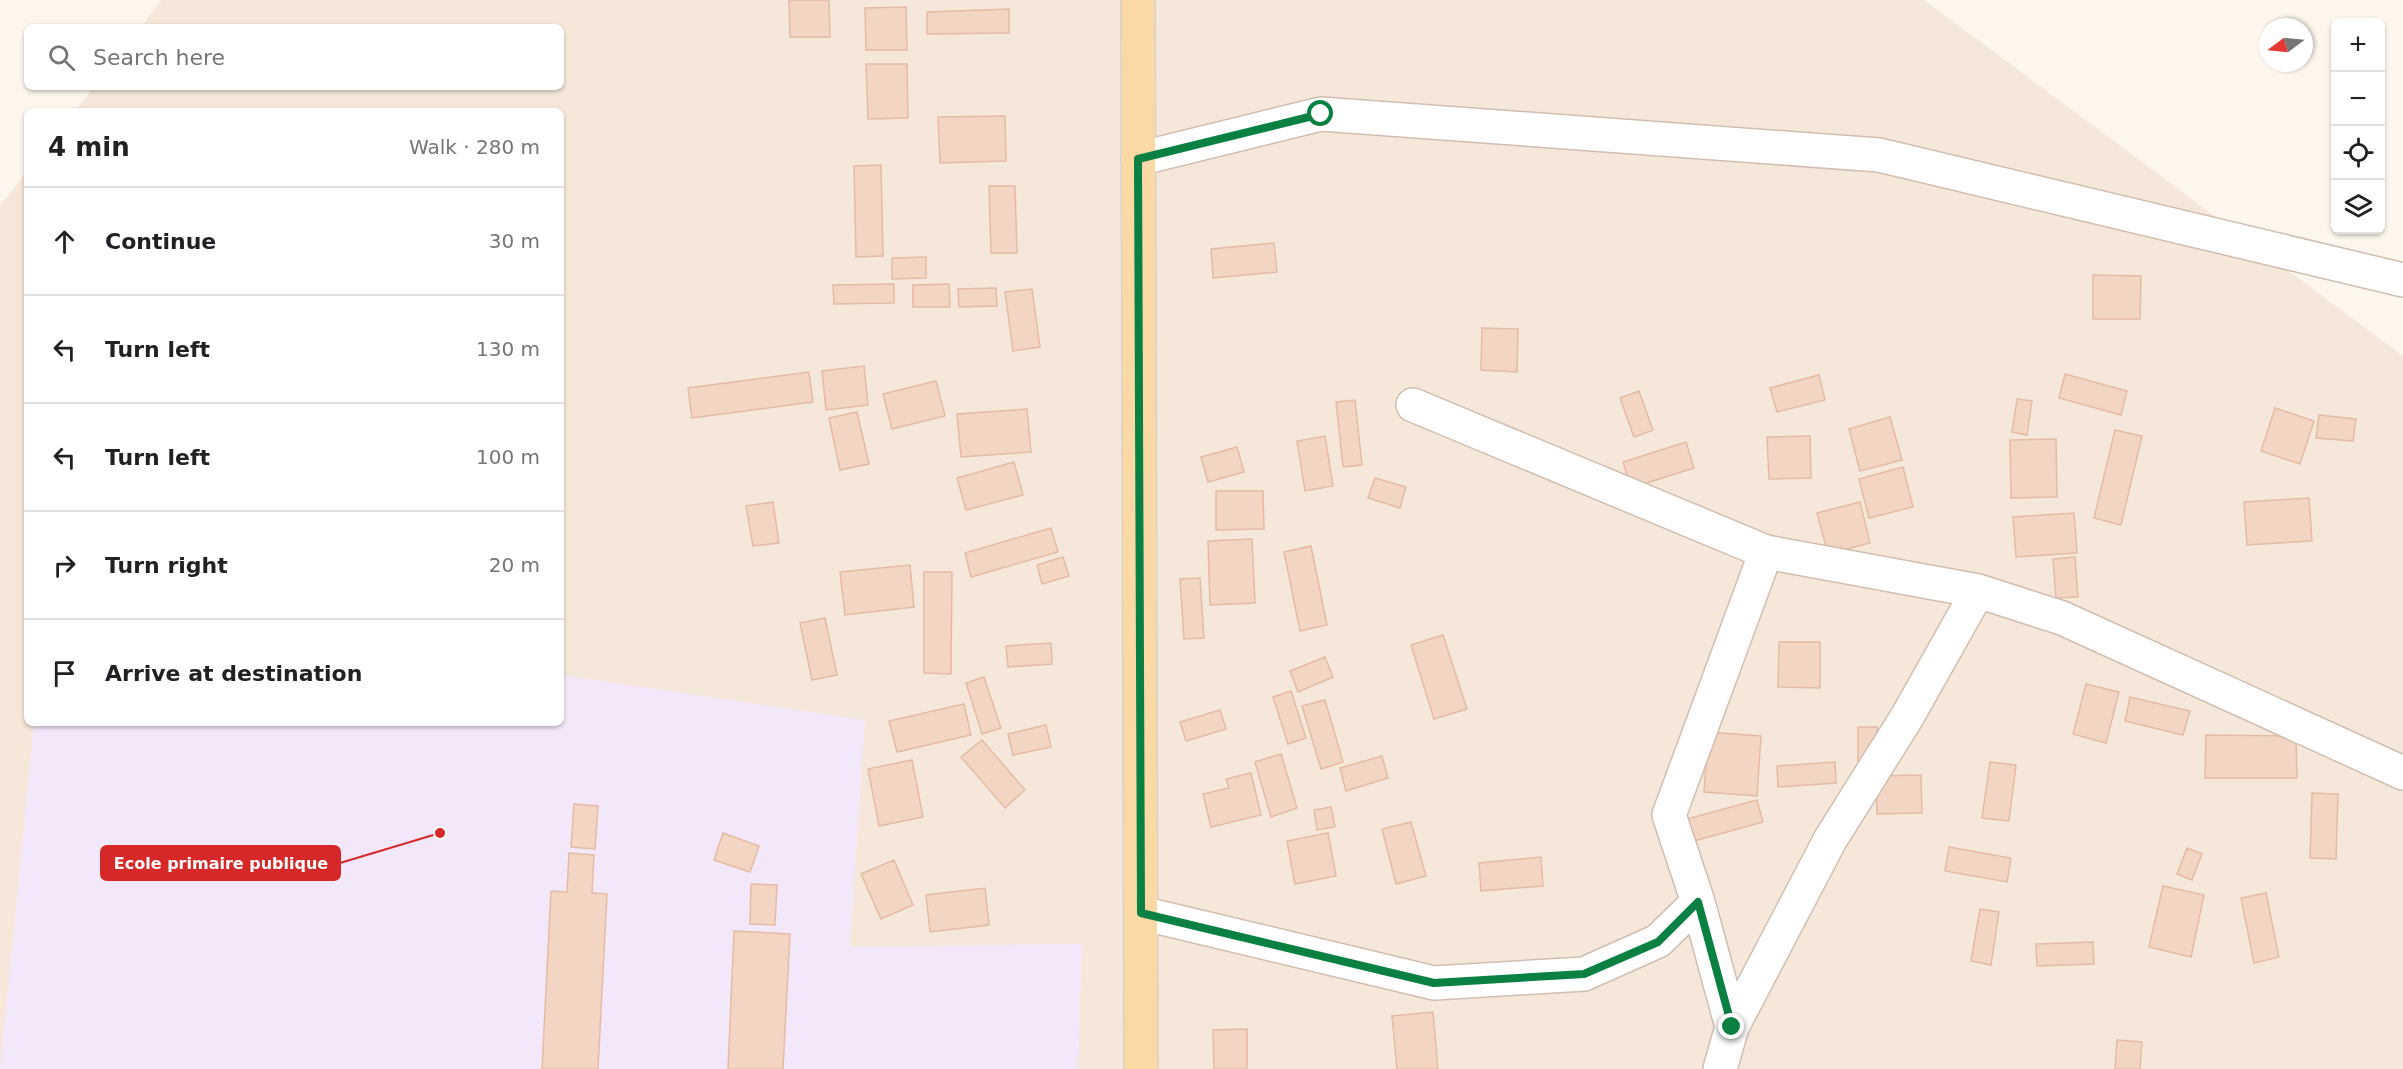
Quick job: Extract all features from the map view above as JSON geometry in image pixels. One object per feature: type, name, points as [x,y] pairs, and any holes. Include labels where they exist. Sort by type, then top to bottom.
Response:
[{"type":"main road","points":[[1138,0],[1141,1069]]},
{"type":"street","points":[[1138,159],[1321,114],[1879,155],[2403,280]]},
{"type":"street","points":[[1413,405],[1766,552],[1978,591],[2062,618],[2403,773]]},
{"type":"street","points":[[1732,1027],[1698,902],[1669,815],[1766,552]]},
{"type":"street","points":[[1720,1069],[1732,1027],[1830,840],[1907,717],[1978,591]]},
{"type":"street","points":[[1141,913],[1434,983],[1584,974],[1658,942],[1698,902]]},
{"type":"shaded area","points":[[162,0],[1924,0],[2403,356],[2403,1069],[0,1069],[0,206],[24,175],[24,726],[564,726],[564,108],[77,108],[92,90],[564,90],[564,24],[143,24]]},
{"type":"shaded area","points":[[564,675],[865,720],[850,947],[1082,944],[1078,1069],[0,1069],[34,726],[564,726]]},
{"type":"building","points":[[789,0],[829,0],[830,37],[790,37]]},
{"type":"building","points":[[906,7],[907,50],[866,50],[865,8]]},
{"type":"building","points":[[1009,9],[1009,33],[927,34],[927,12]]},
{"type":"building","points":[[866,64],[907,64],[908,118],[868,119]]},
{"type":"building","points":[[1005,116],[1006,161],[940,163],[938,117]]},
{"type":"building","points":[[881,165],[883,256],[856,257],[854,166]]},
{"type":"building","points":[[989,186],[1015,186],[1017,253],[991,253]]},
{"type":"building","points":[[1274,243],[1277,272],[1213,278],[1211,249]]},
{"type":"building","points":[[926,257],[926,278],[892,279],[892,258]]},
{"type":"building","points":[[2093,275],[2141,276],[2140,319],[2093,319]]},
{"type":"building","points":[[894,284],[894,303],[834,304],[833,285]]},
{"type":"building","points":[[949,284],[950,307],[913,307],[913,285]]},
{"type":"building","points":[[996,288],[997,306],[959,307],[958,289]]},
{"type":"building","points":[[1032,289],[1040,347],[1013,351],[1005,292]]},
{"type":"building","points":[[1482,328],[1518,329],[1517,372],[1481,370]]},
{"type":"building","points":[[864,366],[868,405],[826,410],[822,371]]},
{"type":"building","points":[[809,372],[813,402],[692,418],[688,388]]},
{"type":"building","points":[[2065,374],[2127,391],[2121,415],[2059,398]]},
{"type":"building","points":[[1819,375],[1825,400],[1777,412],[1770,388]]},
{"type":"building","points":[[936,381],[945,416],[892,429],[883,394]]},
{"type":"building","points":[[1639,391],[1653,430],[1634,437],[1620,398]]},
{"type":"building","points":[[2017,399],[2032,401],[2027,435],[2012,432]]},
{"type":"building","points":[[1355,400],[1362,465],[1343,467],[1336,402]]},
{"type":"building","points":[[2275,408],[2314,421],[2300,464],[2261,451]]},
{"type":"building","points":[[1027,409],[1031,452],[961,457],[957,414]]},
{"type":"building","points":[[857,412],[869,464],[840,470],[829,418]]},
{"type":"building","points":[[2319,415],[2356,419],[2353,441],[2316,438]]},
{"type":"building","points":[[1890,417],[1902,460],[1860,471],[1849,429]]},
{"type":"building","points":[[2115,430],[2142,436],[2121,525],[2094,518]]},
{"type":"building","points":[[1325,436],[1333,486],[1305,491],[1297,441]]},
{"type":"building","points":[[1810,436],[1811,478],[1769,479],[1767,437]]},
{"type":"building","points":[[2056,439],[2057,497],[2011,498],[2010,440]]},
{"type":"building","points":[[1686,442],[1694,468],[1631,488],[1623,462]]},
{"type":"building","points":[[1237,447],[1244,472],[1208,482],[1201,457]]},
{"type":"building","points":[[1014,462],[1023,495],[966,510],[957,478]]},
{"type":"building","points":[[1903,467],[1913,507],[1869,518],[1859,479]]},
{"type":"building","points":[[1375,478],[1406,487],[1400,508],[1368,498]]},
{"type":"building","points":[[1216,491],[1263,491],[1264,529],[1216,530]]},
{"type":"building","points":[[2309,498],[2312,541],[2247,545],[2244,502]]},
{"type":"building","points":[[773,502],[779,543],[753,546],[746,506]]},
{"type":"building","points":[[1860,502],[1870,543],[1828,554],[1817,513]]},
{"type":"building","points":[[2074,513],[2077,553],[2016,557],[2013,517]]},
{"type":"building","points":[[1051,528],[1058,552],[971,577],[965,553]]},
{"type":"building","points":[[1252,539],[1255,603],[1210,605],[1208,541]]},
{"type":"building","points":[[1311,546],[1327,625],[1300,631],[1284,552]]},
{"type":"building","points":[[1063,557],[1069,576],[1042,584],[1037,565]]},
{"type":"building","points":[[2075,557],[2078,597],[2056,598],[2053,559]]},
{"type":"building","points":[[910,565],[914,607],[845,615],[840,572]]},
{"type":"building","points":[[924,572],[952,572],[951,674],[924,673]]},
{"type":"building","points":[[1200,578],[1204,638],[1184,639],[1180,579]]},
{"type":"building","points":[[825,618],[837,675],[812,680],[800,623]]},
{"type":"building","points":[[1443,635],[1467,709],[1434,719],[1411,645]]},
{"type":"building","points":[[1779,642],[1820,642],[1820,688],[1778,687]]},
{"type":"building","points":[[1051,643],[1052,664],[1008,667],[1006,646]]},
{"type":"building","points":[[1325,657],[1333,677],[1298,692],[1290,671]]},
{"type":"building","points":[[984,677],[1001,728],[982,734],[966,683]]},
{"type":"building","points":[[2086,684],[2119,692],[2106,743],[2073,734]]},
{"type":"building","points":[[1291,691],[1306,738],[1288,744],[1273,697]]},
{"type":"building","points":[[2130,697],[2190,711],[2183,735],[2125,721]]},
{"type":"building","points":[[1325,700],[1343,762],[1321,769],[1302,706]]},
{"type":"building","points":[[964,704],[971,735],[897,752],[889,721]]},
{"type":"building","points":[[1220,710],[1226,729],[1186,741],[1180,722]]},
{"type":"building","points":[[1046,725],[1051,747],[1013,755],[1008,734]]},
{"type":"building","points":[[1858,727],[1877,727],[1877,761],[1858,761]]},
{"type":"building","points":[[1708,732],[1761,736],[1757,796],[1704,792]]},
{"type":"building","points":[[2206,735],[2296,736],[2297,778],[2205,778]]},
{"type":"building","points":[[982,740],[1025,790],[1005,808],[961,757]]},
{"type":"building","points":[[1281,754],[1297,808],[1271,817],[1255,762]]},
{"type":"building","points":[[1382,756],[1388,778],[1346,791],[1340,768]]},
{"type":"building","points":[[912,760],[923,817],[879,826],[868,769]]},
{"type":"building","points":[[1835,762],[1836,783],[1778,787],[1777,766]]},
{"type":"building","points":[[1990,762],[2016,765],[2009,821],[1982,818]]},
{"type":"building","points":[[1251,773],[1261,815],[1211,827],[1203,794],[1229,788],[1226,779]]},
{"type":"building","points":[[1921,775],[1922,813],[1877,814],[1876,776]]},
{"type":"building","points":[[2312,793],[2338,794],[2336,859],[2310,858]]},
{"type":"building","points":[[1757,800],[1763,822],[1694,841],[1687,819]]},
{"type":"building","points":[[574,804],[598,806],[595,849],[571,847]]},
{"type":"building","points":[[1331,807],[1335,827],[1317,830],[1314,810]]},
{"type":"building","points":[[1411,822],[1426,876],[1396,884],[1382,829]]},
{"type":"building","points":[[723,833],[759,846],[750,872],[714,860]]},
{"type":"building","points":[[1328,833],[1336,876],[1295,884],[1287,841]]},
{"type":"building","points":[[1949,847],[2011,858],[2007,882],[1945,871]]},
{"type":"building","points":[[2187,848],[2202,854],[2192,880],[2177,874]]},
{"type":"building","points":[[569,853],[594,855],[592,893],[607,894],[598,1069],[542,1069],[551,891],[567,892]]},
{"type":"building","points":[[1541,857],[1543,886],[1481,891],[1479,863]]},
{"type":"building","points":[[894,860],[913,905],[881,919],[861,874]]},
{"type":"building","points":[[751,884],[777,885],[775,925],[750,924]]},
{"type":"building","points":[[2163,886],[2204,895],[2191,957],[2149,947]]},
{"type":"building","points":[[985,888],[989,925],[930,932],[926,895]]},
{"type":"building","points":[[2266,893],[2279,957],[2254,963],[2241,898]]},
{"type":"building","points":[[1980,909],[1999,912],[1991,965],[1971,961]]},
{"type":"building","points":[[734,931],[790,934],[783,1069],[728,1069]]},
{"type":"building","points":[[2093,942],[2094,964],[2037,966],[2036,944]]},
{"type":"building","points":[[1433,1012],[1438,1069],[1397,1069],[1392,1016]]},
{"type":"building","points":[[1247,1029],[1247,1069],[1214,1069],[1213,1030]]},
{"type":"building","points":[[2117,1040],[2142,1042],[2140,1069],[2115,1069]]},
{"type":"place","name":"Ecole primaire publique","points":[[440,833]]},
{"type":"route","points":[[1321,114],[1138,159],[1141,913],[1434,983],[1584,974],[1658,942],[1698,902],[1732,1027]]}]
